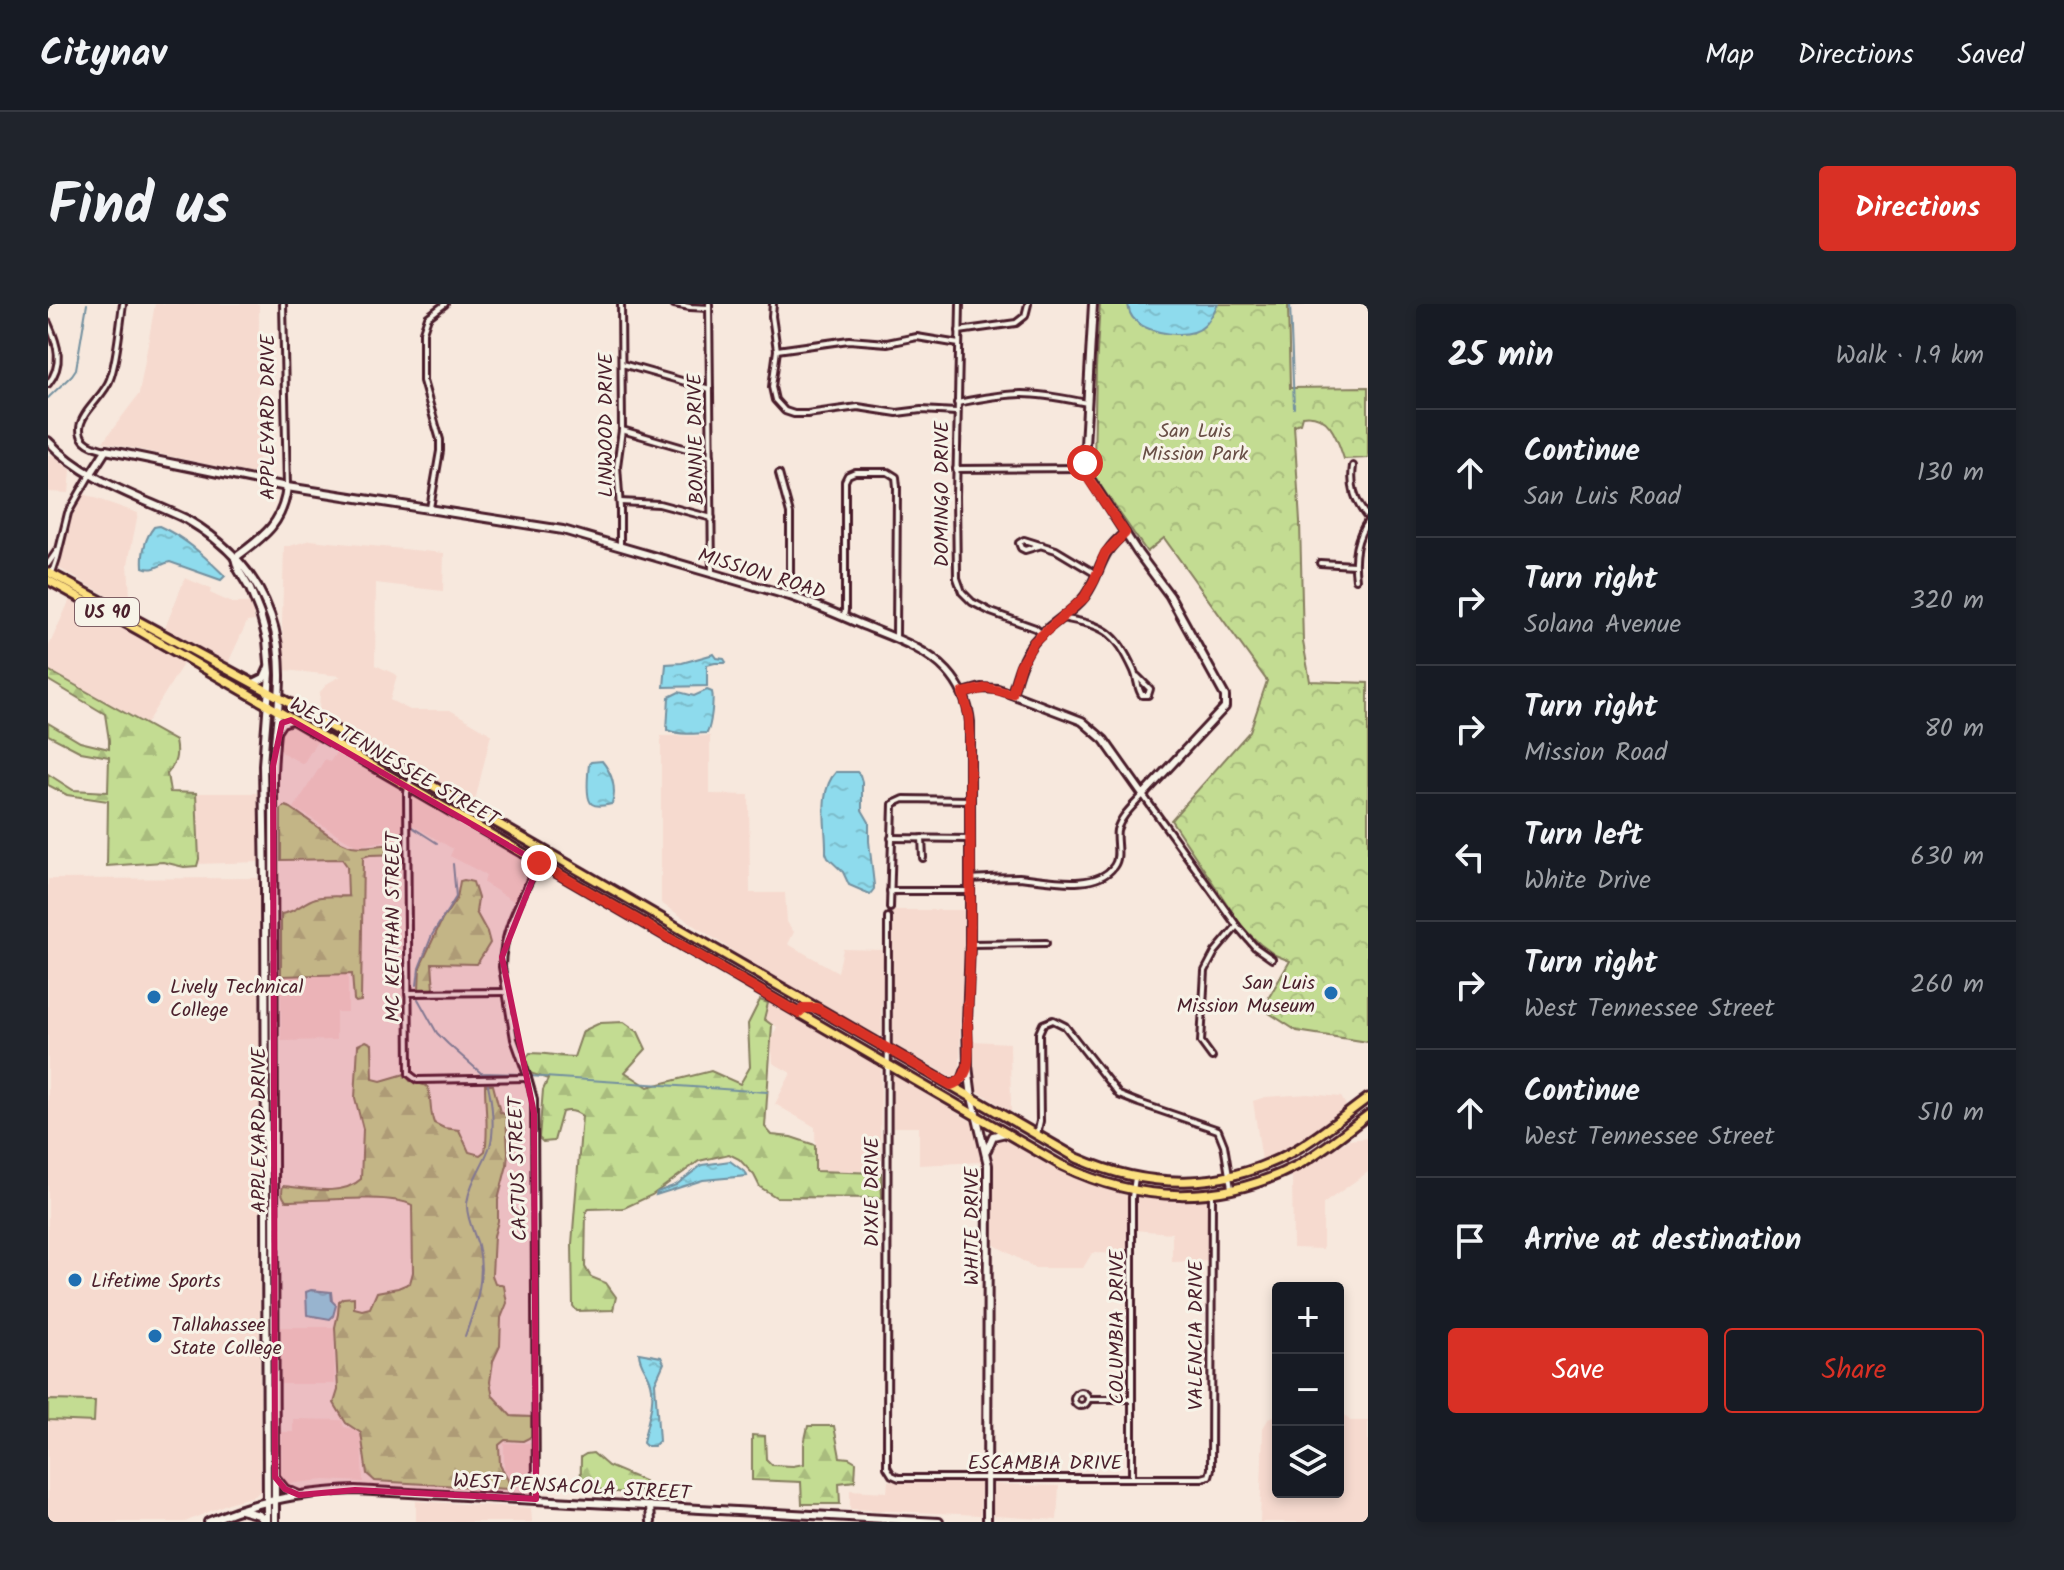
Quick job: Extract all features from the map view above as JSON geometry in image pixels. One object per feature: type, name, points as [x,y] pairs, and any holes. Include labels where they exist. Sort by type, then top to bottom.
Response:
[{"type":"main road","name":"WEST TENNESSEE STREET","points":[[49,576],[279,697],[1097,1167],[1135,1178],[1183,1182],[1253,1170],[1293,1152],[1368,1098]]},
{"type":"main road","name":"WEST TENNESSEE STREET","points":[[49,576],[277,712],[1061,1165],[1091,1179],[1133,1191],[1174,1195],[1231,1190],[1287,1170],[1316,1154],[1368,1115]]},
{"type":"main road","points":[[120,620],[133,618]]},
{"type":"main road","points":[[192,662],[208,664],[213,661]]},
{"type":"main road","points":[[336,746],[342,742],[358,743]]},
{"type":"main road","points":[[473,824],[478,812]]},
{"type":"main road","points":[[615,907],[622,895]]},
{"type":"main road","points":[[712,962],[720,951]]},
{"type":"main road","points":[[798,1013],[804,1008],[817,1008]]},
{"type":"main road","points":[[1328,1128],[1335,1139]]},
{"type":"main road","points":[[1287,1170],[1293,1152]]},
{"type":"main road","points":[[1061,1165],[1068,1160],[1079,1159]]},
{"type":"street","points":[[49,576],[68,513],[106,450],[87,443],[81,436],[80,427],[109,383],[123,304]]},
{"type":"street","name":"APPLEYARD DRIVE","points":[[235,558],[263,537],[283,509],[287,487],[283,304]]},
{"type":"street","points":[[430,508],[440,440],[423,381],[423,332],[428,317],[445,304]]},
{"type":"street","name":"LINWOOD DRIVE","points":[[620,547],[617,466],[622,430],[621,304]]},
{"type":"street","points":[[674,304],[709,306]]},
{"type":"street","points":[[773,304],[777,350],[772,387],[775,400],[781,407],[794,414],[858,407],[897,413],[921,410],[957,412]]},
{"type":"street","name":"DOMINGO DRIVE","points":[[960,304],[956,567],[962,592],[979,606],[1035,628],[1042,634]]},
{"type":"street","points":[[959,331],[1016,323],[1023,319],[1028,304]]},
{"type":"street","points":[[970,879],[1015,877],[1078,882],[1103,875],[1117,862],[1116,836],[1121,821],[1223,711],[1226,700],[1170,596],[1088,478],[1085,468],[1093,304]]},
{"type":"street","name":"BONNIE DRIVE","points":[[709,306],[712,573]]},
{"type":"street","points":[[48,323],[59,355],[55,374],[48,384]]},
{"type":"street","points":[[777,350],[849,340],[887,343],[917,337],[959,344]]},
{"type":"street","points":[[622,364],[710,389]]},
{"type":"street","points":[[957,403],[1023,394],[1087,403]]},
{"type":"street","points":[[622,430],[711,456]]},
{"type":"street","points":[[48,441],[90,475],[200,527],[235,558]]},
{"type":"street","name":"MISSION ROAD","points":[[106,450],[287,487],[575,533],[790,596],[844,617],[896,639],[934,660],[948,672],[963,693]]},
{"type":"street","points":[[1353,466],[1352,491],[1368,520],[1358,539],[1354,565],[1356,579]]},
{"type":"street","points":[[956,469],[1085,468]]},
{"type":"street","points":[[844,617],[844,485],[848,475],[855,472],[888,472],[894,475],[897,487],[896,639]]},
{"type":"street","points":[[779,474],[790,514],[790,596]]},
{"type":"street","points":[[620,502],[659,504],[712,518]]},
{"type":"street","points":[[1012,694],[1025,655],[1042,634],[1084,598],[1105,553],[1125,533]]},
{"type":"street","points":[[1042,545],[1025,550],[1019,547],[1019,543],[1024,540],[1042,545],[1056,550],[1096,574]]},
{"type":"street","points":[[48,564],[59,550]]},
{"type":"street","name":"APPLEYARD DRIVE","points":[[235,558],[260,614],[270,663],[263,761],[265,868],[270,886]]},
{"type":"street","name":"APPLEYARD DRIVE","points":[[235,558],[245,567],[261,592],[272,620],[279,652],[279,697],[274,740],[274,868],[270,886],[266,1135],[266,1522]]},
{"type":"street","points":[[1320,563],[1354,565]]},
{"type":"street","points":[[1062,618],[1110,632],[1137,676],[1150,689],[1147,696],[1139,692],[1137,676]]},
{"type":"street","points":[[254,683],[264,678],[270,663]]},
{"type":"street","points":[[963,693],[987,688],[1012,694],[1089,725],[1104,740],[1237,926],[1255,947],[1272,959]]},
{"type":"street","name":"WHITE DRIVE","points":[[963,693],[970,722],[968,1066],[986,1153],[988,1181],[987,1522]]},
{"type":"street","points":[[274,740],[280,725],[291,720]]},
{"type":"street","name":"MC KEITHAN STREET","points":[[414,775],[408,787],[409,1074],[413,1079],[425,1080],[528,1078]]},
{"type":"street","points":[[890,908],[893,804],[904,799],[970,800]]},
{"type":"street","points":[[891,838],[970,839]]},
{"type":"street","points":[[922,838],[923,858]]},
{"type":"street","name":"CACTUS STREET","points":[[536,1499],[534,1099],[514,1039],[502,967],[508,931],[544,850]]},
{"type":"street","points":[[265,868],[274,868]]},
{"type":"street","points":[[890,891],[970,891]]},
{"type":"street","name":"DIXIE DRIVE","points":[[887,1467],[888,917]]},
{"type":"street","points":[[1212,1057],[1201,1042],[1205,971],[1216,950],[1237,926]]},
{"type":"street","points":[[970,944],[1046,943]]},
{"type":"street","points":[[408,993],[506,992]]},
{"type":"street","points":[[1037,1135],[1040,1121],[1039,1033],[1043,1024],[1053,1020],[1065,1026],[1119,1095],[1218,1130],[1222,1136],[1231,1190]]},
{"type":"street","name":"APPLEYARD DRIVE","points":[[270,1025],[275,1234],[275,1522]]},
{"type":"street","points":[[951,1085],[962,1080],[968,1066]]},
{"type":"street","points":[[986,1153],[993,1136],[1006,1133]]},
{"type":"street","points":[[266,1135],[274,1135]]},
{"type":"street","name":"COLUMBIA DRIVE","points":[[1132,1478],[1135,1178]]},
{"type":"street","name":"VALENCIA DRIVE","points":[[1209,1476],[1212,1193]]},
{"type":"street","points":[[266,1234],[275,1234]]},
{"type":"street","points":[[266,1325],[275,1325]]},
{"type":"street","points":[[266,1388],[275,1384]]},
{"type":"street","points":[[1088,1399],[1132,1399]]},
{"type":"street","name":"ESCAMBIA DRIVE","points":[[887,1467],[892,1475],[899,1478],[1209,1476]]},
{"type":"street","points":[[275,1477],[283,1487],[299,1495]]},
{"type":"street","name":"WEST PENSACOLA STREET","points":[[208,1522],[275,1499],[355,1490],[939,1522]]},
{"type":"street","points":[[650,1506],[651,1522]]},
{"type":"street","points":[[241,1510],[259,1515],[266,1522]]},
{"type":"highlighted area","points":[[291,720],[539,863],[502,957],[534,1113],[536,1499],[355,1490],[299,1495],[285,1489],[275,1477],[273,766],[282,723]]},
{"type":"shaded area","points":[[155,304],[259,304],[258,475],[103,442],[139,394]]},
{"type":"shaded area","points":[[48,455],[54,455],[71,470],[69,493],[48,492]]},
{"type":"shaded area","points":[[83,494],[138,513],[128,564],[130,596],[123,605],[57,567],[73,512]]},
{"type":"shaded area","points":[[310,540],[444,553],[443,591],[376,583],[375,665],[397,675],[390,700],[410,710],[450,710],[491,734],[475,801],[338,726],[319,712],[320,692],[341,676],[285,670],[282,624],[284,546]]},
{"type":"shaded area","points":[[185,578],[211,589],[210,593],[232,603],[250,603],[255,621],[247,622],[228,663],[165,628]]},
{"type":"shaded area","points":[[71,597],[183,664],[146,724],[48,670],[48,648]]},
{"type":"shaded area","points":[[288,724],[318,740],[303,764],[280,749],[282,730]]},
{"type":"shaded area","points":[[661,736],[710,736],[710,794],[749,795],[750,893],[785,893],[787,922],[794,932],[788,944],[838,972],[843,949],[884,950],[882,1032],[879,1036],[769,975],[661,903]]},
{"type":"shaded area","points":[[337,751],[404,789],[403,838],[357,846],[294,808],[325,759],[330,762]]},
{"type":"shaded area","points":[[196,793],[258,793],[261,862],[196,864]]},
{"type":"shaded area","points":[[415,796],[533,865],[515,902],[484,883],[486,875],[450,856],[453,849],[409,823],[410,803]]},
{"type":"shaded area","points":[[259,878],[260,1491],[255,1496],[231,1502],[185,1522],[48,1522],[48,879]]},
{"type":"shaded area","points":[[887,910],[965,910],[960,1070],[954,1078],[890,1043]]},
{"type":"shaded area","points":[[281,974],[348,974],[348,1012],[336,1012],[336,1040],[281,1041]]},
{"type":"shaded area","points":[[769,1001],[881,1066],[880,1171],[816,1171],[815,1127],[775,1104],[791,1073],[773,1063],[771,1039],[777,1027],[765,1019]]},
{"type":"shaded area","points":[[973,1041],[1010,1043],[1011,1112],[976,1090]]},
{"type":"shaded area","points":[[894,1074],[972,1122],[980,1144],[981,1162],[919,1165],[919,1127],[893,1127]]},
{"type":"shaded area","points":[[1308,1094],[1341,1097],[1347,1107],[1298,1143],[1262,1161],[1253,1101],[1265,1097]]},
{"type":"shaded area","points":[[998,1138],[1084,1181],[1127,1195],[1127,1254],[1092,1253],[1083,1268],[1035,1268],[993,1244],[993,1144]]},
{"type":"shaded area","points":[[1368,1138],[1368,1172],[1323,1204],[1323,1249],[1293,1248],[1292,1174],[1349,1140]]},
{"type":"shaded area","points":[[1136,1197],[1206,1199],[1209,1261],[1172,1262],[1172,1233],[1133,1230]]},
{"type":"shaded area","points":[[280,1327],[334,1327],[335,1384],[281,1384]]},
{"type":"shaded area","points":[[1344,1414],[1350,1421],[1368,1421],[1368,1522],[1260,1522],[1263,1428],[1272,1417],[1272,1498],[1344,1498]]},
{"type":"shaded area","points":[[293,1419],[342,1420],[344,1427],[361,1435],[363,1482],[325,1480],[286,1484],[281,1476],[282,1432],[293,1432]]},
{"type":"shaded area","points":[[504,1443],[534,1443],[533,1489],[504,1470]]},
{"type":"shaded area","points":[[888,1481],[978,1482],[981,1484],[980,1515],[850,1509],[850,1490],[887,1492]]},
{"type":"shaded area","points":[[993,1484],[1059,1486],[1057,1520],[995,1516],[992,1513]]},
{"type":"shaded area","points":[[416,1501],[531,1508],[532,1522],[416,1522]]},
{"type":"green space","name":"San Luis Mission Park","points":[[1100,304],[1306,304],[1288,305],[1290,388],[1368,387],[1368,458],[1344,459],[1331,428],[1319,418],[1302,416],[1300,423],[1294,425],[1303,642],[1310,681],[1368,683],[1368,1042],[1297,1031],[1269,1013],[1269,997],[1290,961],[1275,955],[1243,928],[1171,820],[1250,731],[1267,681],[1164,538],[1147,552],[1095,478]]},
{"type":"green space","points":[[48,670],[175,741],[176,759],[167,774],[170,792],[196,793],[197,866],[184,867],[163,862],[107,866],[108,801],[67,795],[48,785],[48,774],[73,790],[108,792],[109,757],[81,752],[48,735],[48,723],[80,742],[109,749],[105,714],[48,680]]},
{"type":"green space","points":[[285,806],[352,846],[397,845],[403,851],[402,854],[363,857],[361,1001],[354,1000],[352,974],[281,976],[281,914],[316,898],[348,896],[347,866],[342,859],[281,860],[281,809]]},
{"type":"green space","points":[[460,881],[473,882],[478,898],[476,912],[490,943],[477,964],[432,963],[434,989],[419,989],[420,967],[442,920],[457,898]]},
{"type":"green space","points":[[760,1000],[768,1003],[764,1019],[772,1025],[765,1127],[772,1135],[815,1145],[815,1171],[881,1173],[882,1198],[776,1197],[760,1187],[739,1159],[729,1154],[699,1161],[652,1195],[624,1208],[589,1209],[586,1212],[585,1267],[591,1277],[606,1283],[616,1297],[613,1310],[577,1311],[573,1306],[572,1244],[582,1116],[572,1111],[562,1112],[554,1141],[543,1142],[539,1138],[543,1090],[548,1079],[530,1073],[526,1059],[530,1053],[574,1057],[583,1031],[600,1023],[624,1022],[638,1032],[646,1049],[625,1072],[648,1087],[711,1071],[740,1084],[750,1067],[748,1024]]},
{"type":"green space","points":[[366,1041],[372,1044],[373,1079],[381,1081],[405,1074],[410,1081],[427,1086],[434,1123],[459,1130],[469,1152],[480,1155],[485,1151],[485,1085],[493,1085],[500,1112],[506,1115],[507,1165],[498,1200],[492,1275],[495,1283],[504,1286],[507,1303],[501,1318],[500,1346],[493,1361],[490,1382],[493,1396],[511,1416],[531,1417],[531,1437],[523,1441],[505,1440],[499,1445],[500,1465],[509,1482],[508,1489],[375,1481],[367,1474],[361,1433],[346,1423],[334,1403],[338,1390],[335,1327],[339,1301],[354,1297],[354,1308],[370,1308],[377,1292],[410,1283],[413,1272],[412,1205],[370,1198],[286,1201],[282,1191],[283,1186],[334,1190],[353,1185],[361,1179],[363,1129],[355,1098],[358,1045]]},
{"type":"green space","points":[[48,1400],[95,1401],[94,1422],[48,1420]]},
{"type":"green space","points":[[808,1426],[834,1426],[840,1457],[856,1462],[855,1481],[839,1483],[840,1504],[802,1504],[801,1482],[752,1480],[752,1435],[765,1436],[766,1459],[772,1465],[793,1466],[804,1464]]},
{"type":"green space","points":[[593,1453],[608,1466],[644,1481],[647,1484],[644,1490],[641,1492],[636,1483],[627,1483],[622,1492],[584,1484],[581,1457]]},
{"type":"water","points":[[1128,304],[1218,304],[1210,319],[1198,330],[1170,334],[1142,326],[1132,317]]},
{"type":"water","points":[[159,526],[186,542],[225,576],[221,580],[170,562],[154,568],[143,567],[146,541],[154,527]]},
{"type":"water","points":[[714,654],[726,662],[707,665],[707,686],[664,687],[666,664]]},
{"type":"water","points":[[707,690],[712,692],[713,700],[707,733],[667,730],[669,697],[679,692],[694,696]]},
{"type":"water","points":[[602,761],[613,781],[614,793],[612,804],[597,806],[588,797],[589,764]]},
{"type":"water","points":[[836,772],[857,772],[862,782],[862,810],[869,822],[874,885],[870,894],[849,885],[843,872],[826,853],[825,800],[830,780]]},
{"type":"water","points":[[730,1161],[747,1176],[703,1180],[656,1195],[676,1185],[702,1165]]},
{"type":"water","points":[[306,1292],[331,1292],[336,1305],[330,1319],[307,1315]]},
{"type":"water","points":[[639,1353],[661,1357],[664,1363],[655,1383],[659,1441],[654,1446],[643,1443],[652,1390]]},
{"type":"waterway","points":[[48,398],[76,369],[87,304]]},
{"type":"waterway","points":[[1290,304],[1294,408]]},
{"type":"waterway","points":[[412,827],[437,843]]},
{"type":"waterway","points":[[417,985],[419,968],[432,935],[456,897],[453,864]]},
{"type":"waterway","points":[[418,999],[437,1033],[481,1073],[522,1074]]},
{"type":"waterway","points":[[529,1076],[767,1092]]},
{"type":"waterway","points":[[465,1336],[476,1302],[481,1268],[467,1204],[470,1189],[492,1139],[488,1085]]},
{"type":"place","name":"San Luis Mission Museum","points":[[1331,993]]},
{"type":"place","name":"Lively Technical College","points":[[154,997]]},
{"type":"place","name":"Lifetime Sports","points":[[75,1280]]},
{"type":"place","name":"Tallahassee State College","points":[[155,1336]]},
{"type":"route","points":[[539,863],[798,1013],[804,1008],[817,1008],[951,1085],[962,1080],[968,1066],[970,944],[970,734],[963,693],[987,688],[1012,694],[1020,666],[1034,642],[1084,598],[1105,553],[1125,533],[1088,478],[1085,463]]}]
